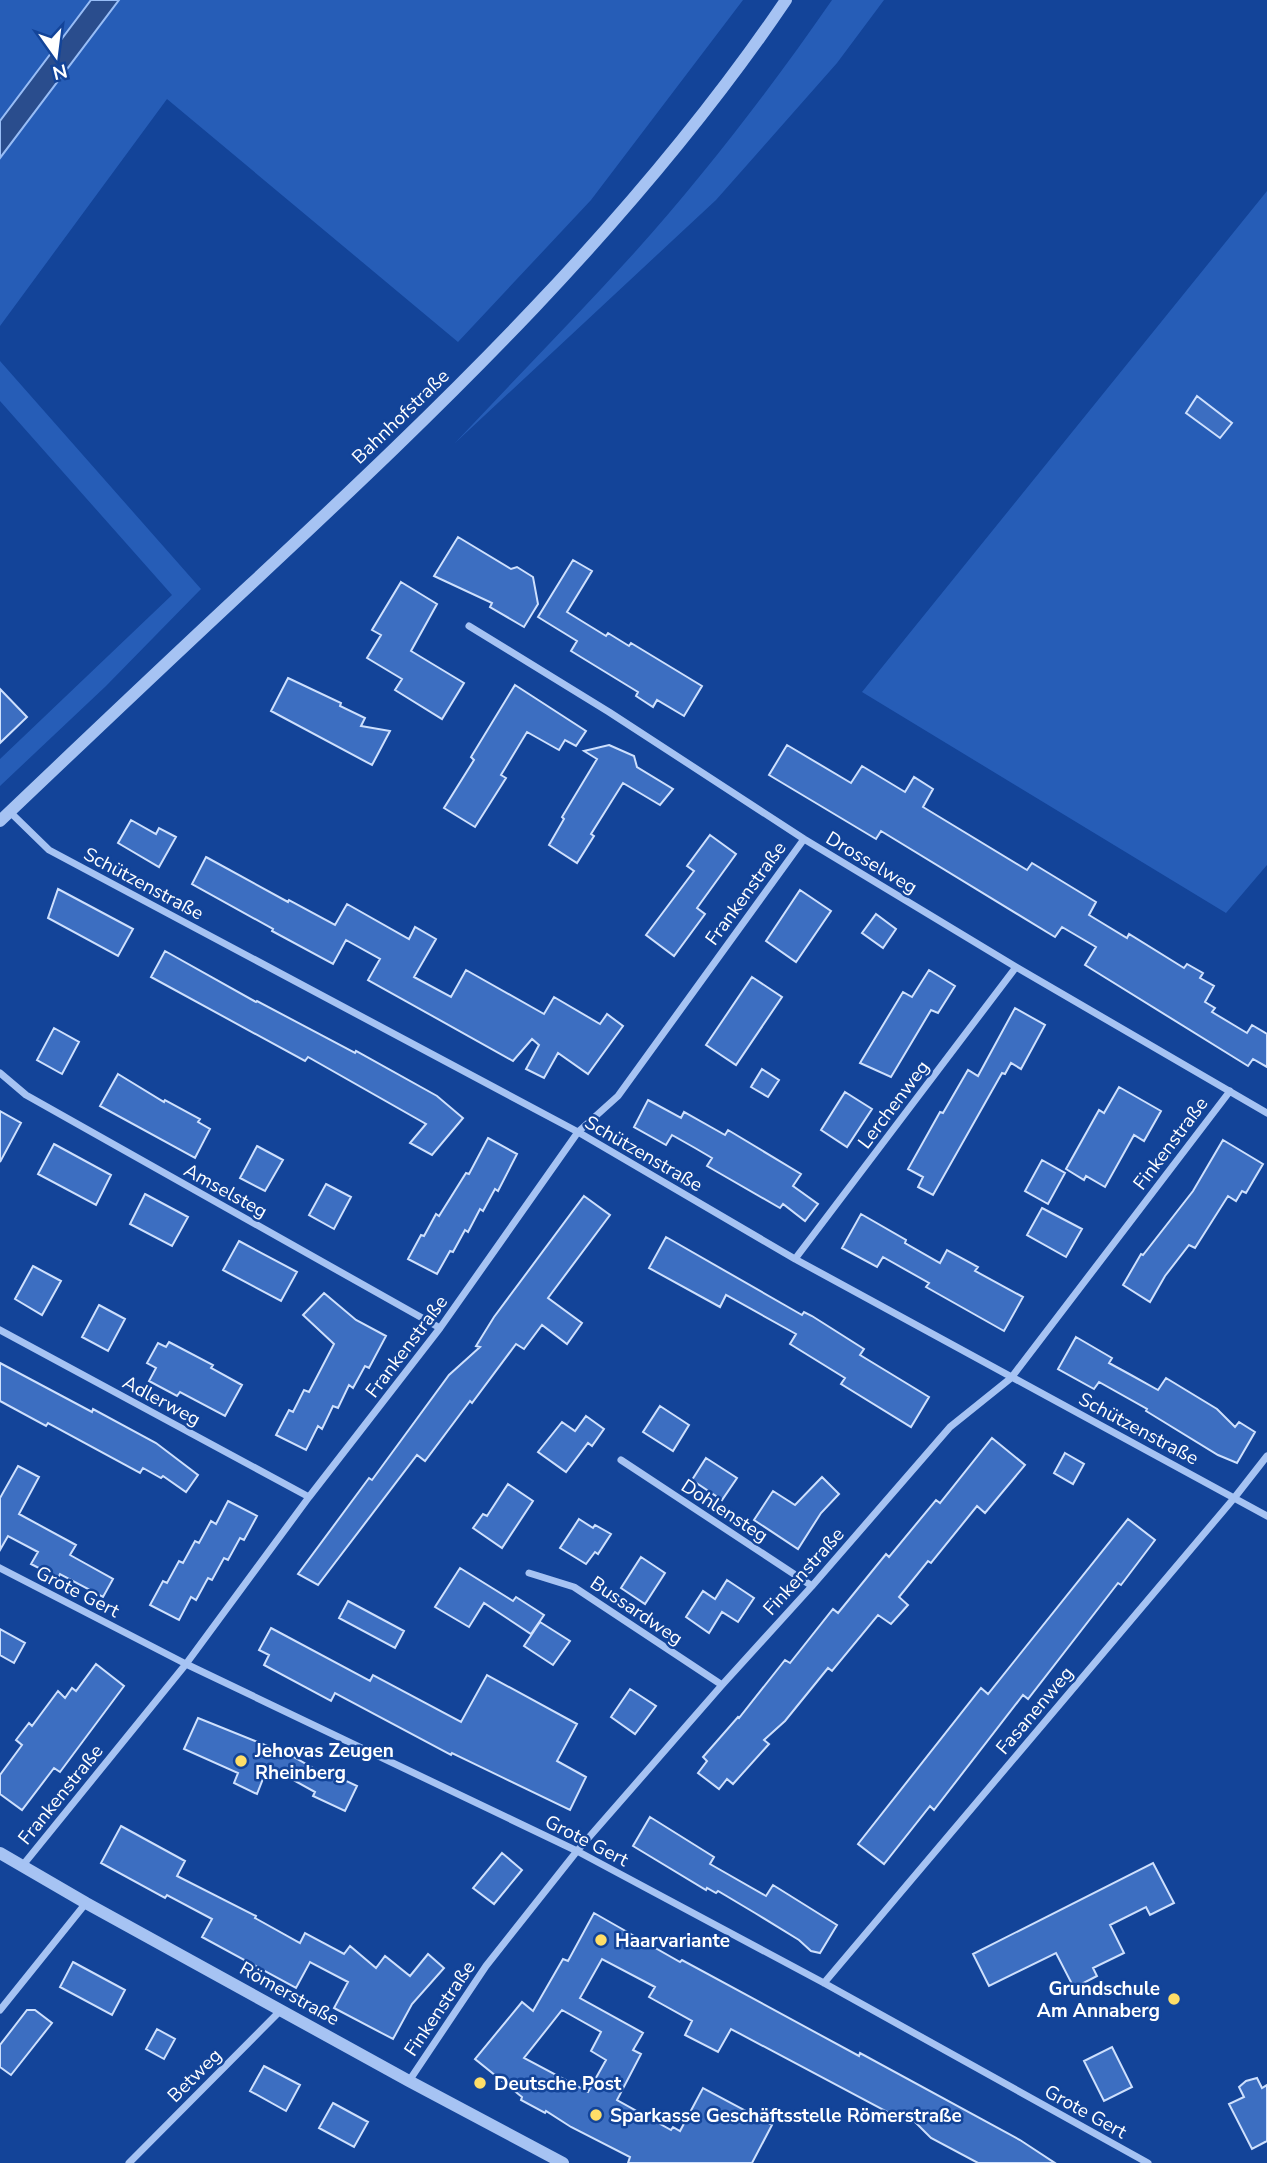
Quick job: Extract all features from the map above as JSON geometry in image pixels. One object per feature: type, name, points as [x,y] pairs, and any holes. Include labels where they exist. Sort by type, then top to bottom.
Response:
[{"type":"street","name":"Bahnhofstraße","points":[[0,821],[400,444],[570,271],[644,186],[715,98],[786,0]]},
{"type":"street","name":"Drosselweg","points":[[468,626],[609,712],[804,839],[1016,967],[1267,1113]]},
{"type":"street","name":"Schützenstraße","points":[[10,812],[49,850],[578,1132],[795,1259],[1267,1516]]},
{"type":"street","name":"Frankenstraße","points":[[23,1865],[187,1664],[309,1497],[440,1328],[578,1132],[618,1096],[804,839]]},
{"type":"street","name":"Lerchenweg","points":[[795,1259],[1016,967]]},
{"type":"street","name":"Amselsteg","points":[[0,1073],[26,1096],[440,1328]]},
{"type":"street","name":"Finkenstraße","points":[[409,2081],[486,1966],[577,1851],[950,1427],[1011,1378],[1230,1091]]},
{"type":"street","name":"Adlerweg","points":[[0,1330],[309,1497]]},
{"type":"street","name":"Fasanenweg","points":[[824,1983],[1267,1456]]},
{"type":"street","name":"Dohlensteg","points":[[621,1460],[812,1586]]},
{"type":"street","name":"Grote Gert","points":[[0,1568],[187,1664],[577,1851],[824,1983],[1148,2163]]},
{"type":"street","name":"Bussardweg","points":[[529,1573],[574,1587],[722,1685]]},
{"type":"street","name":"Römerstraße","points":[[0,1853],[409,2081],[563,2163]]},
{"type":"street","points":[[0,2010],[86,1903]]},
{"type":"street","name":"Betweg","points":[[129,2163],[281,2010]]},
{"type":"shaded area","points":[[0,0],[91,0],[0,121]]},
{"type":"shaded area","points":[[91,0],[119,0],[0,158],[0,121]]},
{"type":"shaded area","points":[[119,0],[743,0],[591,200],[458,342],[167,99],[0,326],[0,158]]},
{"type":"shaded area","points":[[832,0],[884,0],[837,63],[716,200],[455,443],[635,252],[687,192]]},
{"type":"shaded area","points":[[1267,191],[1267,865],[1226,913],[862,692]]},
{"type":"shaded area","points":[[0,361],[201,589],[106,686],[0,786],[0,759],[172,595],[0,401]]},
{"type":"building","points":[[1197,396],[1232,423],[1220,438],[1186,413]]},
{"type":"building","points":[[458,537],[511,569],[517,567],[533,577],[538,604],[524,627],[490,607],[492,603],[434,576]]},
{"type":"building","points":[[573,560],[592,571],[567,612],[606,636],[608,633],[629,646],[631,643],[702,686],[684,716],[657,700],[653,707],[636,696],[638,692],[571,651],[577,641],[538,617]]},
{"type":"building","points":[[401,582],[437,604],[411,651],[464,683],[442,719],[395,690],[402,679],[367,658],[381,635],[372,630]]},
{"type":"building","points":[[288,678],[341,703],[340,706],[365,718],[361,726],[390,731],[372,765],[271,711]]},
{"type":"building","points":[[515,685],[586,731],[576,746],[565,740],[559,750],[527,732],[501,775],[506,778],[475,827],[444,808],[474,760],[471,757]]},
{"type":"building","points":[[0,689],[27,717],[0,743]]},
{"type":"building","points":[[609,745],[634,756],[637,767],[673,789],[660,805],[623,783],[591,834],[594,836],[577,863],[549,845],[564,819],[562,817],[597,759],[584,751]]},
{"type":"building","points":[[787,745],[851,783],[862,766],[905,792],[914,777],[933,789],[923,807],[1027,870],[1032,863],[1096,902],[1089,915],[1127,938],[1129,934],[1184,968],[1187,964],[1203,973],[1200,978],[1214,986],[1205,1002],[1215,1008],[1212,1012],[1247,1033],[1252,1025],[1267,1034],[1267,1067],[1253,1059],[1248,1066],[1085,965],[1096,947],[1062,927],[1055,937],[881,831],[876,839],[769,775]]},
{"type":"building","points":[[131,820],[156,834],[159,828],[176,837],[159,867],[118,843]]},
{"type":"building","points":[[710,835],[736,854],[697,908],[705,914],[674,956],[646,935],[694,871],[687,866]]},
{"type":"building","points":[[206,857],[335,925],[347,904],[409,939],[415,927],[436,939],[414,977],[451,997],[466,970],[544,1014],[554,997],[600,1024],[607,1014],[623,1026],[588,1074],[558,1053],[544,1078],[526,1069],[539,1045],[532,1039],[513,1061],[368,980],[380,959],[346,940],[333,964],[192,884]]},
{"type":"building","points":[[58,889],[133,929],[118,956],[48,918]]},
{"type":"building","points":[[800,890],[831,911],[796,962],[766,941]]},
{"type":"building","points":[[876,914],[896,929],[883,948],[862,933]]},
{"type":"building","points":[[165,951],[256,1002],[355,1053],[356,1051],[437,1096],[463,1118],[432,1155],[410,1143],[426,1124],[308,1057],[305,1061],[151,977]]},
{"type":"building","points":[[929,970],[955,986],[938,1013],[931,1010],[891,1077],[860,1063],[903,992],[912,997]]},
{"type":"building","points":[[752,977],[782,997],[736,1065],[706,1045]]},
{"type":"building","points":[[1015,1008],[1045,1025],[1021,1069],[1011,1063],[1005,1074],[1002,1073],[933,1195],[918,1187],[923,1177],[908,1169],[940,1112],[943,1113],[968,1070],[978,1076]]},
{"type":"building","points":[[54,1028],[79,1042],[62,1074],[37,1060]]},
{"type":"building","points":[[762,1069],[779,1080],[768,1097],[751,1087]]},
{"type":"building","points":[[118,1074],[164,1102],[165,1100],[200,1119],[198,1122],[210,1129],[195,1158],[100,1106]]},
{"type":"building","points":[[1119,1087],[1161,1111],[1144,1141],[1134,1135],[1105,1187],[1086,1176],[1084,1180],[1066,1169],[1099,1110],[1104,1113]]},
{"type":"building","points":[[845,1092],[872,1109],[847,1147],[821,1130]]},
{"type":"building","points":[[648,1100],[681,1118],[684,1112],[725,1135],[728,1130],[801,1174],[793,1186],[818,1204],[805,1221],[783,1204],[780,1208],[707,1166],[712,1158],[672,1135],[666,1145],[634,1127]]},
{"type":"building","points":[[0,1111],[21,1123],[0,1162]]},
{"type":"building","points":[[488,1138],[517,1154],[498,1191],[495,1189],[483,1211],[480,1209],[468,1232],[465,1230],[437,1274],[408,1259],[436,1214],[439,1216],[466,1173],[469,1174]]},
{"type":"building","points":[[1223,1140],[1263,1164],[1246,1193],[1242,1191],[1236,1201],[1228,1196],[1195,1248],[1189,1245],[1165,1276],[1150,1302],[1123,1285],[1141,1254],[1143,1255],[1193,1191]]},
{"type":"building","points":[[54,1144],[111,1175],[96,1205],[38,1174]]},
{"type":"building","points":[[257,1146],[283,1160],[265,1191],[240,1178]]},
{"type":"building","points":[[1042,1160],[1065,1173],[1048,1204],[1025,1191]]},
{"type":"building","points":[[326,1184],[351,1197],[334,1229],[309,1215]]},
{"type":"building","points":[[145,1194],[188,1217],[172,1246],[130,1224]]},
{"type":"building","points":[[584,1196],[610,1215],[548,1298],[582,1323],[567,1344],[542,1325],[524,1349],[516,1344],[425,1461],[417,1455],[318,1585],[298,1574],[369,1478],[372,1480],[449,1375],[480,1347],[476,1346],[494,1317]]},
{"type":"building","points":[[1042,1208],[1082,1229],[1066,1257],[1027,1235]]},
{"type":"building","points":[[861,1214],[940,1263],[947,1250],[978,1267],[975,1271],[1023,1297],[1004,1331],[926,1287],[929,1283],[883,1257],[877,1267],[842,1248]]},
{"type":"building","points":[[666,1237],[802,1315],[804,1312],[812,1316],[864,1349],[860,1355],[929,1397],[911,1427],[841,1384],[845,1378],[790,1344],[796,1334],[726,1295],[720,1307],[649,1268]]},
{"type":"building","points":[[239,1241],[297,1272],[281,1301],[223,1270]]},
{"type":"building","points":[[33,1266],[61,1281],[42,1315],[15,1299]]},
{"type":"building","points":[[324,1293],[356,1320],[386,1336],[369,1368],[365,1366],[353,1388],[349,1385],[338,1408],[333,1406],[322,1429],[318,1426],[306,1450],[276,1435],[289,1410],[293,1412],[304,1390],[309,1392],[334,1344],[303,1315]]},
{"type":"building","points":[[99,1305],[125,1319],[108,1351],[82,1337]]},
{"type":"building","points":[[1076,1337],[1112,1358],[1109,1363],[1158,1390],[1166,1378],[1217,1409],[1235,1427],[1239,1422],[1255,1432],[1237,1463],[1218,1455],[1099,1382],[1094,1389],[1058,1369]]},
{"type":"building","points":[[169,1342],[213,1365],[211,1368],[242,1385],[225,1416],[180,1392],[177,1396],[149,1381],[156,1368],[147,1363],[158,1343],[166,1347]]},
{"type":"building","points":[[0,1363],[156,1443],[198,1475],[186,1492],[163,1476],[161,1478],[143,1468],[140,1473],[48,1423],[46,1426],[0,1401]]},
{"type":"building","points":[[660,1406],[689,1425],[673,1451],[643,1432]]},
{"type":"building","points":[[586,1416],[604,1429],[592,1446],[588,1443],[566,1472],[538,1452],[562,1422],[575,1431]]},
{"type":"building","points":[[992,1438],[1025,1465],[985,1513],[977,1506],[931,1563],[928,1561],[899,1597],[908,1605],[891,1624],[878,1615],[832,1671],[828,1668],[785,1721],[764,1740],[769,1744],[733,1784],[727,1779],[719,1789],[698,1773],[707,1761],[703,1757],[739,1718],[785,1660],[790,1663],[833,1609],[838,1613],[886,1554],[889,1557],[936,1500],[940,1503]]},
{"type":"building","points":[[1065,1453],[1084,1464],[1073,1484],[1054,1473]]},
{"type":"building","points":[[706,1458],[737,1478],[722,1500],[692,1480]]},
{"type":"building","points":[[18,1466],[39,1477],[19,1514],[76,1545],[70,1555],[113,1579],[103,1597],[60,1574],[58,1578],[31,1564],[38,1552],[8,1536],[0,1550],[0,1498]]},
{"type":"building","points":[[822,1477],[839,1494],[821,1513],[798,1549],[754,1520],[773,1491],[795,1505]]},
{"type":"building","points":[[508,1484],[533,1501],[502,1548],[473,1528],[483,1514],[487,1516]]},
{"type":"building","points":[[228,1501],[257,1516],[244,1540],[240,1538],[228,1560],[224,1558],[212,1580],[208,1578],[196,1600],[191,1597],[179,1620],[150,1605],[163,1581],[167,1583],[179,1561],[183,1563],[195,1541],[199,1543],[211,1521],[216,1524]]},
{"type":"building","points":[[579,1519],[593,1528],[595,1525],[611,1534],[598,1554],[595,1552],[586,1564],[560,1548]]},
{"type":"building","points":[[1128,1519],[1155,1540],[1028,1699],[1023,1695],[934,1810],[930,1806],[884,1864],[858,1844],[981,1688],[988,1694]]},
{"type":"building","points":[[641,1557],[665,1573],[645,1604],[621,1588]]},
{"type":"building","points":[[460,1568],[513,1601],[516,1597],[544,1615],[531,1634],[484,1603],[469,1627],[435,1607]]},
{"type":"building","points":[[727,1580],[754,1598],[738,1622],[722,1612],[709,1633],[686,1617],[703,1591],[715,1599]]},
{"type":"building","points":[[348,1601],[404,1631],[395,1648],[339,1618]]},
{"type":"building","points":[[540,1622],[570,1641],[553,1665],[524,1646]]},
{"type":"building","points":[[271,1628],[370,1681],[373,1675],[461,1722],[487,1675],[577,1724],[557,1761],[586,1777],[570,1810],[452,1753],[451,1755],[335,1693],[331,1701],[264,1665],[269,1655],[259,1650]]},
{"type":"building","points":[[0,1629],[25,1643],[14,1663],[0,1655]]},
{"type":"building","points":[[96,1664],[124,1686],[60,1772],[54,1768],[22,1810],[0,1794],[0,1775],[22,1745],[16,1740],[29,1723],[32,1726],[58,1691],[65,1698],[72,1688],[76,1691]]},
{"type":"building","points":[[630,1689],[656,1706],[635,1734],[611,1717]]},
{"type":"building","name":"Jehovas Zeugen Rheinberg","points":[[198,1718],[290,1755],[324,1774],[325,1771],[357,1786],[345,1811],[313,1796],[315,1792],[268,1766],[257,1794],[234,1783],[238,1773],[184,1749]]},
{"type":"building","points":[[650,1817],[714,1857],[710,1864],[766,1896],[773,1885],[837,1925],[820,1953],[811,1951],[799,1940],[718,1891],[716,1893],[707,1888],[706,1890],[633,1846]]},
{"type":"building","points":[[121,1826],[185,1861],[177,1876],[256,1916],[255,1918],[300,1943],[305,1933],[344,1954],[350,1946],[376,1968],[385,1956],[410,1976],[428,1954],[444,1968],[412,2004],[393,2039],[334,2008],[348,1982],[310,1962],[296,1988],[202,1937],[212,1919],[167,1895],[165,1898],[101,1863]]},
{"type":"building","points":[[502,1853],[522,1870],[494,1904],[473,1888]]},
{"type":"building","points":[[1153,1863],[1174,1903],[1150,1915],[1146,1907],[1110,1925],[1124,1953],[1093,1968],[1097,1976],[1074,1988],[1056,1953],[989,1986],[973,1954]]},
{"type":"building","points":[[594,1913],[680,1962],[682,1960],[859,2056],[860,2053],[1020,2140],[1055,2163],[978,2163],[931,2138],[909,2116],[906,2122],[731,2029],[718,2052],[685,2035],[692,2021],[649,1997],[655,1987],[602,1959],[580,1998],[643,2033],[633,2050],[641,2054],[617,2100],[671,2130],[673,2127],[680,2131],[703,2088],[772,2125],[752,2163],[628,2163],[630,2157],[521,2100],[522,2097],[475,2059],[522,2002],[533,2011],[563,1959],[568,1961]],"holes":[[[562,2010],[601,2032],[591,2051],[606,2060],[588,2092],[524,2058]]]},
{"type":"building","points":[[73,1962],[125,1990],[112,2015],[60,1987]]},
{"type":"building","points":[[27,2010],[35,2010],[52,2023],[11,2075],[0,2067],[0,2045]]},
{"type":"building","points":[[157,2029],[175,2039],[164,2059],[146,2049]]},
{"type":"building","points":[[1112,2047],[1132,2087],[1104,2101],[1084,2061]]},
{"type":"building","points":[[264,2066],[300,2085],[286,2111],[250,2091]]},
{"type":"building","points":[[1257,2078],[1262,2088],[1267,2085],[1267,2141],[1252,2149],[1229,2104],[1244,2097],[1239,2087],[1246,2081]]},
{"type":"building","points":[[333,2103],[368,2122],[354,2147],[319,2128]]},
{"type":"place","name":"Jehovas Zeugen Rheinberg","points":[[241,1761]]},
{"type":"place","name":"Haarvariante","points":[[601,1940]]},
{"type":"place","name":"Grundschule Am Annaberg","points":[[1174,1999]]},
{"type":"place","name":"Deutsche Post","points":[[480,2083]]},
{"type":"place","name":"Sparkasse Geschäftsstelle Römerstraße","points":[[596,2115]]}]
